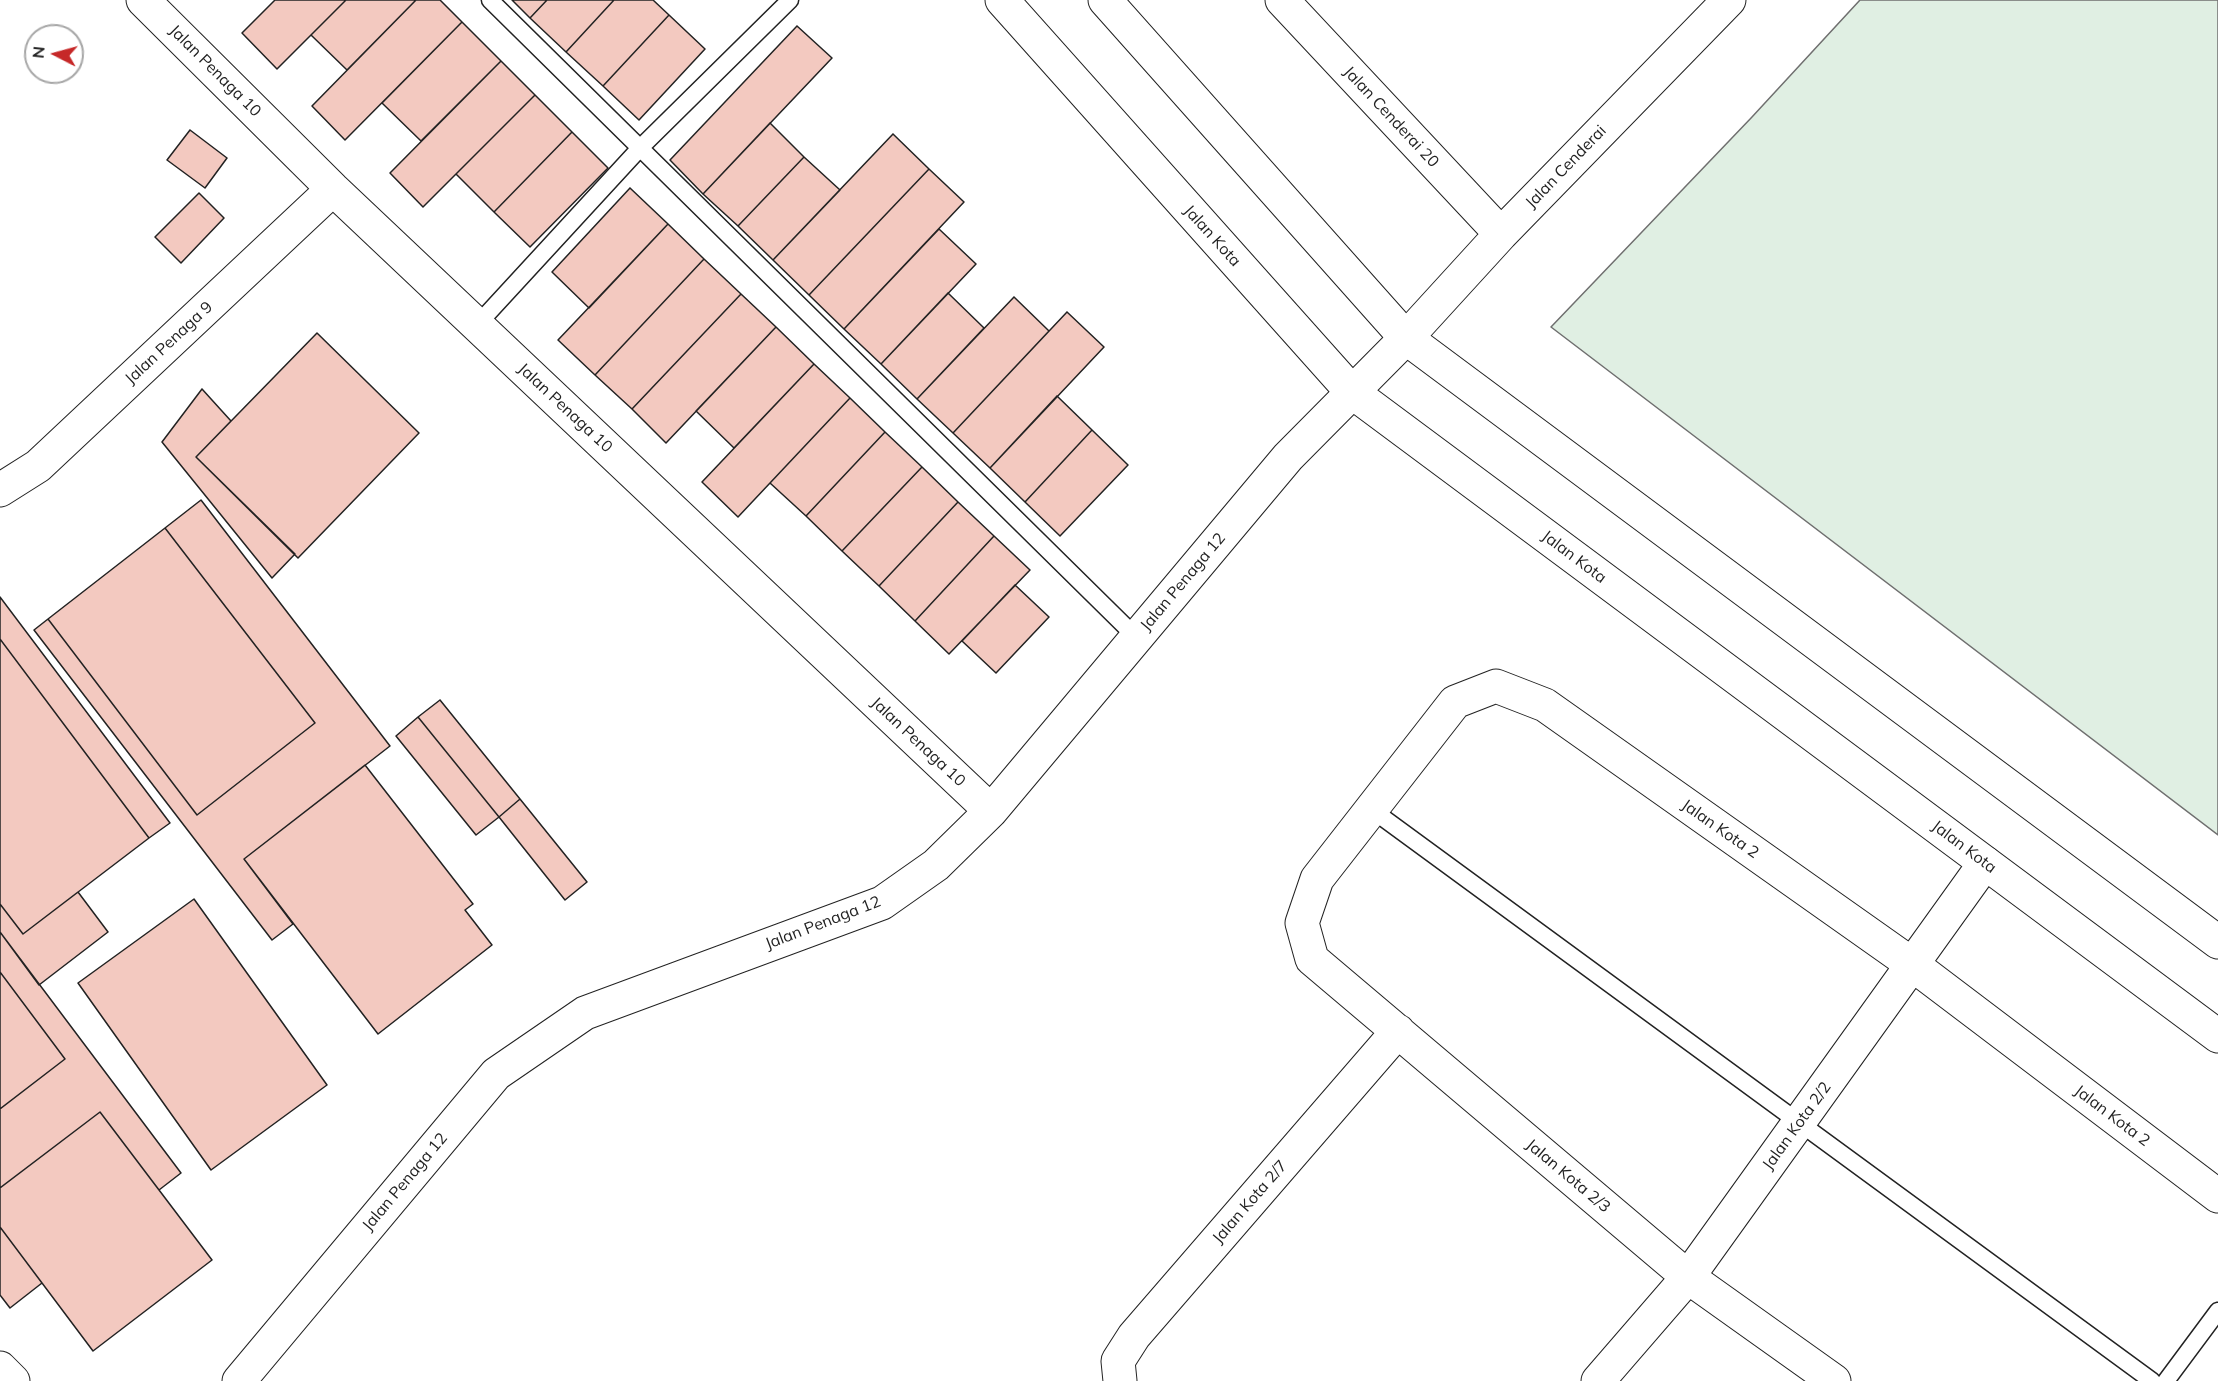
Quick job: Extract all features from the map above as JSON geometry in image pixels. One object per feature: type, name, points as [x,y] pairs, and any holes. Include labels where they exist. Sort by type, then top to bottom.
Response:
[{"type":"street","name":"Jalan Penaga 10","points":[[143,0],[333,189],[992,811]]},
{"type":"street","name":"Jalan Kota","points":[[1002,0],[1352,392],[2218,1036]]},
{"type":"street","points":[[1105,0],[1406,338],[2218,942]]},
{"type":"street","name":"Jalan Cenderai 20","points":[[1282,0],[1501,234]]},
{"type":"street","name":"Jalan Cenderai","points":[[1406,338],[1501,234],[1729,0]]},
{"type":"street","name":"Jalan Penaga 9","points":[[0,490],[38,466],[333,189]]},
{"type":"street","name":"Jalan Penaga 12","points":[[239,1381],[496,1074],[585,1013],[882,903],[936,865],[992,811],[1288,456],[1406,338]]},
{"type":"street","name":"Jalan Kota 2","points":[[1312,959],[1302,923],[1317,879],[1455,702],[1496,686],[1545,705],[1913,965],[2218,1196]]},
{"type":"street","name":"Jalan Kota 2/2","points":[[1598,1381],[1688,1277],[1985,862]]},
{"type":"street","name":"Jalan Kota 2/3","points":[[1312,959],[1688,1277],[1834,1381]]},
{"type":"street","name":"Jalan Kota 2/7","points":[[1120,1381],[1118,1361],[1134,1336],[1398,1032]]},
{"type":"street","points":[[0,1368],[13,1381]]},
{"type":"lane","points":[[490,0],[1136,637]]},
{"type":"lane","points":[[477,325],[640,148],[790,0]]},
{"type":"lane","points":[[1371,809],[2152,1381]]},
{"type":"lane","points":[[2166,1381],[2218,1311]]},
{"type":"green space","points":[[1860,0],[2218,0],[2218,835],[1551,327],[1752,117]]},
{"type":"building","points":[[275,0],[346,0],[277,69],[242,33]]},
{"type":"building","points":[[346,0],[416,0],[347,70],[311,35]]},
{"type":"building","points":[[416,0],[440,0],[462,22],[345,140],[312,106]]},
{"type":"building","points":[[512,0],[547,0],[530,18]]},
{"type":"building","points":[[547,0],[614,0],[566,52],[530,18]]},
{"type":"building","points":[[614,0],[653,0],[669,15],[603,86],[566,52]]},
{"type":"building","points":[[669,15],[705,49],[639,120],[603,86]]},
{"type":"building","points":[[462,22],[501,61],[421,141],[382,103]]},
{"type":"building","points":[[797,26],[832,58],[703,194],[670,160]]},
{"type":"building","points":[[501,61],[535,95],[423,207],[390,173]]},
{"type":"building","points":[[535,95],[572,132],[494,212],[456,174]]},
{"type":"building","points":[[770,123],[804,157],[738,226],[703,194]]},
{"type":"building","points":[[190,130],[227,158],[205,188],[167,160]]},
{"type":"building","points":[[572,132],[608,168],[530,247],[494,212]]},
{"type":"building","points":[[893,134],[929,169],[809,295],[773,260]]},
{"type":"building","points":[[804,157],[840,190],[773,260],[738,226]]},
{"type":"building","points":[[929,169],[964,202],[844,329],[809,295]]},
{"type":"building","points":[[630,188],[668,224],[589,308],[552,272]]},
{"type":"building","points":[[199,193],[224,218],[181,263],[155,237]]},
{"type":"building","points":[[668,224],[704,259],[595,375],[558,340]]},
{"type":"building","points":[[939,229],[976,264],[881,364],[844,329]]},
{"type":"building","points":[[704,259],[741,294],[632,409],[595,375]]},
{"type":"building","points":[[948,293],[984,328],[917,399],[881,364]]},
{"type":"building","points":[[741,294],[776,327],[666,443],[632,409]]},
{"type":"building","points":[[1014,297],[1049,331],[953,433],[917,399]]},
{"type":"building","points":[[1067,312],[1104,347],[990,468],[953,433]]},
{"type":"building","points":[[776,327],[814,364],[734,448],[696,411]]},
{"type":"building","points":[[317,333],[419,433],[298,558],[196,457]]},
{"type":"building","points":[[814,364],[850,398],[738,517],[702,482]]},
{"type":"building","points":[[202,389],[231,421],[196,457],[295,554],[272,578],[162,442]]},
{"type":"building","points":[[1057,396],[1092,430],[1025,502],[990,468]]},
{"type":"building","points":[[850,398],[885,432],[806,516],[770,483]]},
{"type":"building","points":[[1092,430],[1128,465],[1060,536],[1025,502]]},
{"type":"building","points":[[885,432],[922,467],[842,551],[806,516]]},
{"type":"building","points":[[922,467],[958,502],[879,586],[842,551]]},
{"type":"building","points":[[201,500],[390,746],[244,859],[293,924],[272,940],[34,630],[48,619],[197,815],[315,723],[165,528]]},
{"type":"building","points":[[958,502],[994,536],[915,621],[879,586]]},
{"type":"building","points":[[165,528],[315,723],[197,815],[48,619]]},
{"type":"building","points":[[994,536],[1030,570],[949,654],[915,621]]},
{"type":"building","points":[[1015,585],[1049,617],[996,673],[962,641]]},
{"type":"building","points":[[0,597],[170,823],[149,838],[0,639]]},
{"type":"building","points":[[0,639],[149,838],[23,934],[0,904]]},
{"type":"building","points":[[440,700],[520,799],[499,817],[418,717]]},
{"type":"building","points":[[418,717],[499,817],[476,835],[396,736]]},
{"type":"building","points":[[365,765],[473,904],[465,910],[492,945],[378,1034],[244,859]]},
{"type":"building","points":[[520,799],[587,882],[565,900],[499,817]]},
{"type":"building","points":[[78,892],[108,932],[39,985],[0,932],[0,904],[23,934]]},
{"type":"building","points":[[194,899],[327,1085],[211,1170],[78,983]]},
{"type":"building","points":[[0,932],[181,1173],[159,1190],[100,1112],[0,1188],[0,1109],[65,1059],[0,972]]},
{"type":"building","points":[[0,972],[65,1059],[0,1109]]},
{"type":"building","points":[[100,1112],[212,1260],[93,1351],[0,1227],[0,1188]]},
{"type":"building","points":[[0,1227],[42,1283],[10,1308],[0,1295]]}]
